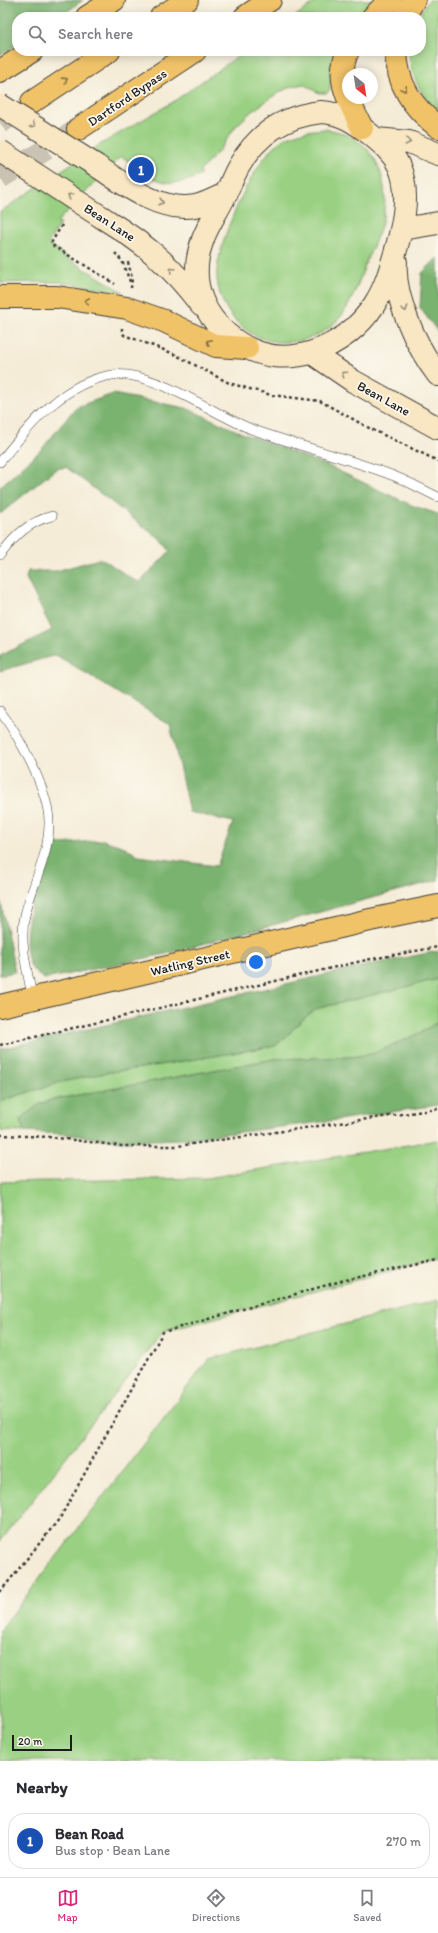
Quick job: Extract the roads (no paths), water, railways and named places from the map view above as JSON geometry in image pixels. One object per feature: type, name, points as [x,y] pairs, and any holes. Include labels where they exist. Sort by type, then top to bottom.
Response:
[{"type":"main road","points":[[95,12],[114,0]]},
{"type":"main road","points":[[169,12],[187,0]]},
{"type":"main road","points":[[252,12],[270,0]]},
{"type":"main road","points":[[377,12],[390,0]]},
{"type":"main road","points":[[407,12],[414,0]]},
{"type":"main road","points":[[0,71],[24,56]]},
{"type":"main road","points":[[32,102],[101,56]]},
{"type":"main road","name":"Dartford Bypass","points":[[78,129],[188,56]]},
{"type":"main road","points":[[346,56],[343,66],[343,87],[369,134],[409,142],[438,154]]},
{"type":"main road","points":[[397,56],[399,74],[406,92],[419,111],[438,127]]},
{"type":"main road","points":[[0,105],[138,192],[165,204],[193,207],[227,193]]},
{"type":"main road","points":[[206,310],[198,285],[200,251],[206,232],[227,193],[239,166],[252,146],[268,131],[282,122],[306,114],[329,112],[343,116],[369,134],[393,156],[401,173],[404,198],[402,230],[396,257],[398,284],[413,333],[424,354],[438,375]]},
{"type":"main road","name":"Bean Lane","points":[[0,151],[137,239],[156,254],[187,287],[225,333],[247,348],[262,354],[274,356],[300,356],[312,353],[342,339],[366,317],[388,280],[402,230]]},
{"type":"main road","points":[[402,230],[438,223]]},
{"type":"main road","points":[[0,297],[58,297],[127,308],[164,321],[216,346],[247,348]]},
{"type":"main road","name":"Bean Lane","points":[[312,353],[353,381],[438,428]]},
{"type":"main road","name":"Watling Street","points":[[0,1006],[435,906]]},
{"type":"lane","points":[[0,462],[31,424],[55,402],[84,384],[110,376],[121,375],[155,383],[241,425],[387,473],[438,497]]},
{"type":"lane","points":[[0,555],[24,528],[40,519],[52,516]]},
{"type":"lane","points":[[0,711],[12,727],[34,771],[44,799],[49,823],[46,844],[24,920],[24,947],[33,999]]},
{"type":"tunnel","points":[[0,123],[29,104]]},
{"type":"tunnel","points":[[0,178],[72,133]]},
{"type":"place","name":"Bean Road","points":[[141,170]]}]
